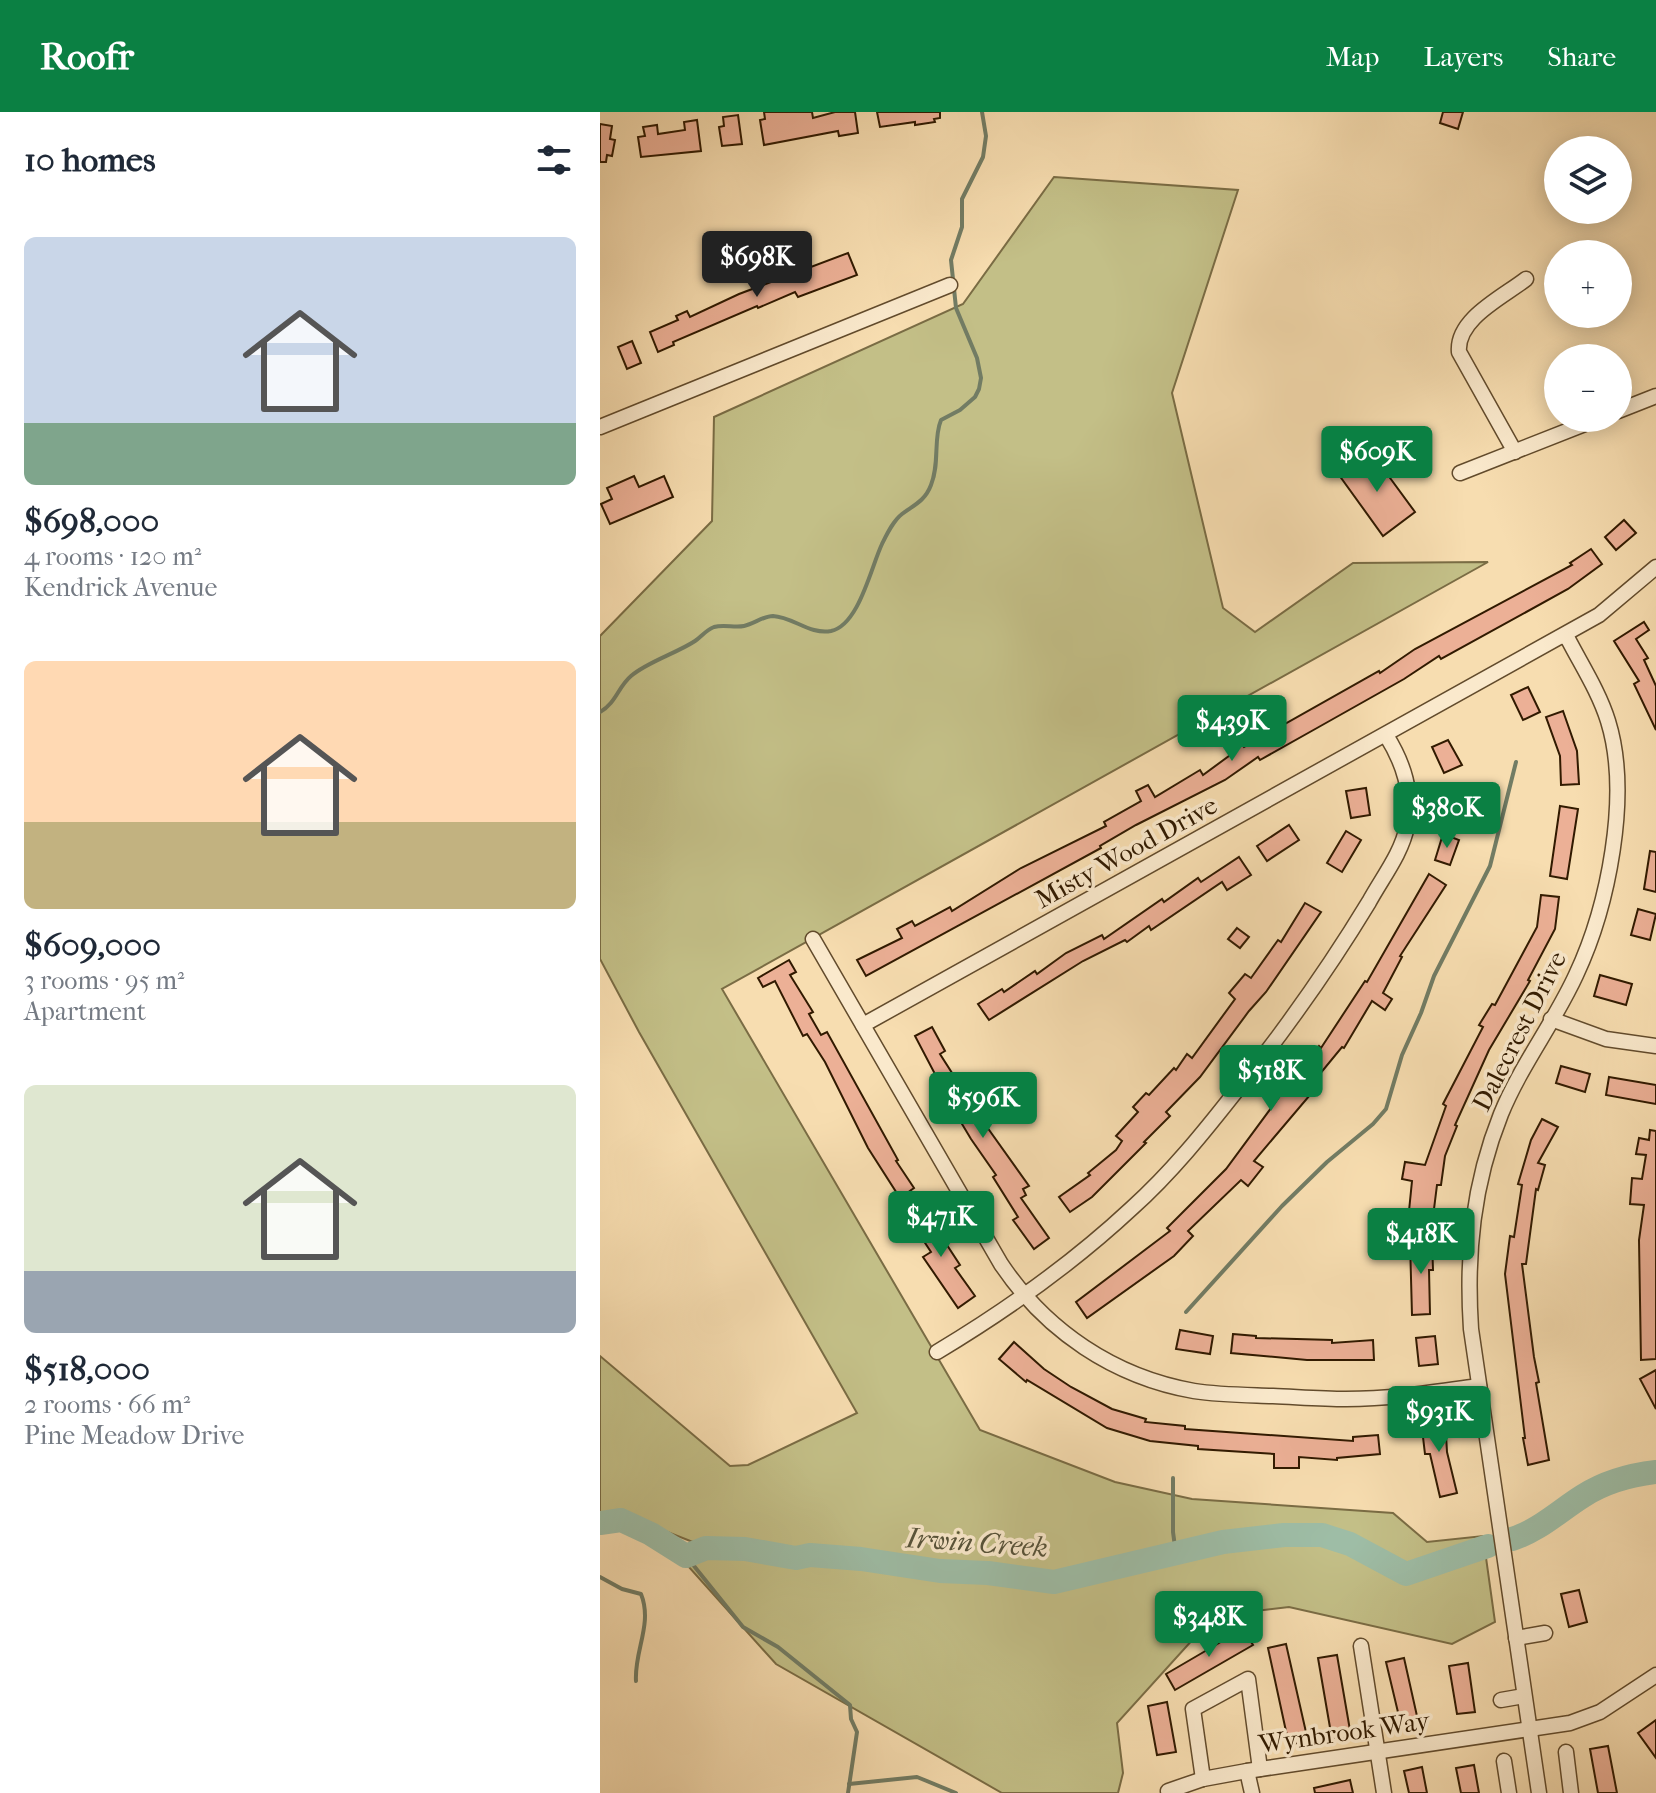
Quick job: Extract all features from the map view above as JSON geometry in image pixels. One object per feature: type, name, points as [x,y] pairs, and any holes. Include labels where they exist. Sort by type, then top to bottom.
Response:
[{"type":"street","points":[[1515,452],[1459,352],[1458,342],[1463,330],[1473,320],[1526,279]]},
{"type":"street","points":[[600,427],[950,285]]},
{"type":"street","points":[[1632,405],[1656,396]]},
{"type":"street","points":[[1460,473],[1565,432]]},
{"type":"street","name":"Misty Wood Drive","points":[[863,1025],[1563,636],[1599,615],[1656,567]]},
{"type":"street","name":"Dalecrest Drive","points":[[1539,1793],[1479,1386],[1468,1286],[1476,1198],[1489,1146],[1519,1075],[1575,978],[1602,907],[1610,870],[1617,793],[1613,739],[1604,711],[1568,639],[1563,636]]},
{"type":"street","points":[[937,1352],[1024,1297],[1124,1216],[1187,1152],[1281,1035],[1336,956],[1395,858],[1407,828],[1410,807],[1404,768],[1386,735]]},
{"type":"street","points":[[813,939],[1001,1264],[1024,1297],[1059,1330],[1105,1361],[1153,1381],[1217,1394],[1346,1399],[1404,1396],[1479,1386]]},
{"type":"street","points":[[1551,1019],[1606,1039],[1656,1046]]},
{"type":"street","points":[[1516,1638],[1545,1633]]},
{"type":"street","points":[[1361,1646],[1384,1793]]},
{"type":"street","name":"Wynbrook Way","points":[[1168,1791],[1203,1779],[1253,1770],[1570,1723],[1589,1717],[1656,1675]]},
{"type":"street","points":[[1203,1779],[1193,1709],[1248,1679],[1252,1793]]},
{"type":"street","points":[[1501,1700],[1524,1696]]},
{"type":"street","points":[[1566,1752],[1571,1793]]},
{"type":"street","points":[[1504,1761],[1509,1793]]},
{"type":"shaded area","points":[[1054,177],[1238,190],[1172,393],[1223,608],[1255,632],[1353,563],[1488,562],[722,989],[980,1430],[1115,1482],[1192,1499],[1393,1513],[1427,1542],[1483,1536],[1495,1622],[1452,1644],[1289,1607],[1214,1616],[1117,1723],[1123,1773],[1118,1793],[1002,1793],[776,1664],[679,1556],[698,1544],[632,1518],[600,1512],[600,1356],[730,1466],[748,1465],[857,1413],[600,959],[600,636],[712,521],[714,417],[963,304]]},
{"type":"building","points":[[764,112],[812,112],[813,118],[835,112],[855,112],[858,133],[839,136],[838,131],[764,145],[760,120],[765,119]]},
{"type":"building","points":[[877,112],[940,112],[940,118],[934,119],[935,122],[915,125],[915,122],[880,127]]},
{"type":"building","points":[[1443,112],[1463,112],[1458,129],[1440,123]]},
{"type":"building","points":[[738,115],[742,144],[722,146],[719,127],[724,126],[723,117]]},
{"type":"building","points":[[697,120],[701,151],[641,157],[638,137],[645,136],[643,127],[657,125],[658,134],[685,130],[684,122]]},
{"type":"building","points":[[600,124],[612,126],[610,139],[615,140],[612,156],[607,155],[606,162],[600,162]]},
{"type":"building","points":[[848,253],[857,275],[798,297],[795,292],[757,306],[673,342],[674,345],[658,352],[650,332],[678,320],[676,316],[687,311],[690,317],[739,294]]},
{"type":"building","points":[[632,341],[641,363],[627,369],[618,347]]},
{"type":"building","points":[[1371,452],[1415,512],[1383,536],[1339,475]]},
{"type":"building","points":[[634,476],[639,487],[664,476],[673,497],[610,524],[601,504],[612,499],[607,488]]},
{"type":"building","points":[[1624,520],[1636,533],[1616,550],[1605,537]]},
{"type":"building","points":[[1591,549],[1602,564],[1568,589],[1441,659],[1439,656],[1260,760],[1258,757],[1225,780],[1136,825],[1101,848],[866,976],[857,960],[902,938],[897,929],[912,921],[915,926],[950,907],[952,911],[1021,868],[1106,826],[1104,822],[1141,801],[1136,791],[1148,785],[1155,797],[1200,770],[1203,775],[1233,753],[1222,736],[1232,730],[1244,747],[1380,673],[1415,649],[1572,565],[1570,563]]},
{"type":"building","points":[[1644,622],[1649,630],[1636,639],[1648,658],[1644,660],[1656,686],[1656,730],[1634,684],[1639,681],[1614,641]]},
{"type":"building","points":[[1528,687],[1540,712],[1523,720],[1511,695]]},
{"type":"building","points":[[1563,711],[1577,751],[1579,784],[1561,785],[1560,756],[1546,717]]},
{"type":"building","points":[[1448,740],[1462,765],[1444,773],[1432,747]]},
{"type":"building","points":[[1366,788],[1370,815],[1351,818],[1346,791]]},
{"type":"building","points":[[1445,792],[1464,792],[1465,818],[1446,818]]},
{"type":"building","points":[[1560,806],[1578,809],[1567,879],[1550,876]]},
{"type":"building","points":[[1289,825],[1299,840],[1267,861],[1257,846]]},
{"type":"building","points":[[1346,831],[1361,840],[1342,872],[1327,863]]},
{"type":"building","points":[[1443,834],[1459,840],[1450,865],[1435,860]]},
{"type":"building","points":[[1650,851],[1656,852],[1656,892],[1644,889]]},
{"type":"building","points":[[1239,857],[1251,875],[1227,890],[1222,882],[1151,930],[1149,926],[1127,942],[1125,940],[1083,961],[989,1020],[978,1004],[1002,989],[1004,992],[1035,971],[1037,974],[1066,953],[1102,935],[1104,939],[1162,899],[1164,902],[1198,878],[1201,882]]},
{"type":"building","points":[[1429,874],[1446,885],[1400,956],[1383,993],[1392,999],[1385,1010],[1372,1001],[1344,1048],[1305,1092],[1310,1095],[1254,1161],[1263,1167],[1248,1186],[1241,1180],[1188,1231],[1193,1236],[1174,1256],[1087,1318],[1076,1302],[1170,1231],[1167,1228],[1226,1169],[1305,1062],[1319,1046],[1321,1048],[1367,982]]},
{"type":"building","points":[[1541,895],[1559,897],[1555,929],[1530,981],[1489,1050],[1455,1125],[1445,1156],[1441,1185],[1437,1185],[1432,1225],[1408,1221],[1412,1181],[1402,1179],[1405,1162],[1425,1165],[1446,1106],[1443,1104],[1483,1027],[1479,1025],[1492,1004],[1495,1005],[1537,927]]},
{"type":"building","points":[[1305,903],[1321,912],[1266,992],[1200,1077],[1166,1112],[1170,1116],[1146,1143],[1092,1197],[1070,1212],[1059,1197],[1090,1175],[1088,1173],[1116,1150],[1122,1141],[1116,1136],[1138,1112],[1133,1107],[1174,1068],[1176,1070],[1187,1054],[1192,1058],[1235,999],[1229,993],[1245,974],[1251,978],[1278,940],[1281,942]]},
{"type":"building","points":[[1638,909],[1656,914],[1650,940],[1631,935]]},
{"type":"building","points":[[1237,928],[1249,937],[1240,948],[1228,939]]},
{"type":"building","points":[[789,960],[796,972],[790,975],[813,1012],[809,1014],[821,1035],[827,1032],[896,1161],[914,1188],[900,1198],[868,1148],[825,1062],[807,1034],[803,1036],[775,981],[763,987],[758,978]]},
{"type":"building","points":[[1600,975],[1632,984],[1626,1005],[1594,996]]},
{"type":"building","points":[[932,1027],[945,1051],[940,1054],[1029,1186],[1023,1189],[1026,1195],[1021,1198],[1049,1238],[1034,1249],[1013,1220],[1018,1217],[993,1177],[996,1175],[933,1076],[935,1074],[915,1036]]},
{"type":"building","points":[[1561,1066],[1590,1074],[1585,1092],[1556,1083]]},
{"type":"building","points":[[1609,1077],[1656,1085],[1656,1104],[1606,1095]]},
{"type":"building","points":[[1542,1119],[1558,1127],[1538,1163],[1545,1165],[1536,1189],[1526,1264],[1522,1264],[1549,1460],[1528,1465],[1505,1274],[1522,1185],[1518,1184],[1531,1140]]},
{"type":"building","points":[[1650,1130],[1656,1131],[1656,1359],[1641,1360],[1639,1240],[1644,1205],[1630,1204],[1632,1178],[1642,1179],[1646,1155],[1636,1154],[1639,1138],[1649,1140]]},
{"type":"building","points":[[922,1207],[960,1265],[955,1268],[975,1296],[958,1308],[923,1257],[931,1252],[908,1217]]},
{"type":"building","points":[[1432,1240],[1430,1314],[1412,1315],[1410,1241]]},
{"type":"building","points":[[1180,1330],[1213,1336],[1210,1354],[1176,1349]]},
{"type":"building","points":[[1233,1334],[1256,1338],[1332,1340],[1332,1343],[1373,1340],[1374,1360],[1307,1360],[1231,1353]]},
{"type":"building","points":[[1435,1336],[1438,1364],[1419,1366],[1416,1338]]},
{"type":"building","points":[[1014,1342],[1044,1369],[1071,1387],[1112,1409],[1146,1419],[1145,1422],[1185,1426],[1185,1429],[1353,1441],[1353,1437],[1378,1435],[1380,1454],[1337,1460],[1299,1457],[1299,1468],[1274,1468],[1274,1454],[1198,1449],[1198,1446],[1150,1441],[1107,1428],[1026,1382],[999,1359]]},
{"type":"building","points":[[1656,1370],[1656,1409],[1640,1379]]},
{"type":"building","points":[[1445,1418],[1447,1452],[1457,1493],[1440,1497],[1430,1454],[1425,1454],[1421,1420]]},
{"type":"building","points":[[1579,1590],[1587,1622],[1569,1627],[1561,1594]]},
{"type":"building","points":[[1243,1629],[1253,1645],[1175,1690],[1166,1674]]},
{"type":"building","points":[[1286,1644],[1308,1741],[1289,1745],[1268,1648]]},
{"type":"building","points":[[1337,1655],[1351,1736],[1332,1739],[1318,1658]]},
{"type":"building","points":[[1404,1658],[1419,1725],[1402,1729],[1386,1662]]},
{"type":"building","points":[[1468,1663],[1475,1712],[1457,1714],[1449,1666]]},
{"type":"building","points":[[1167,1702],[1176,1752],[1157,1755],[1148,1706]]},
{"type":"building","points":[[1656,1720],[1656,1758],[1638,1733]]},
{"type":"building","points":[[1608,1746],[1617,1793],[1598,1793],[1590,1749]]},
{"type":"building","points":[[1474,1765],[1479,1793],[1461,1793],[1456,1768]]},
{"type":"building","points":[[1422,1767],[1427,1793],[1409,1793],[1404,1771]]},
{"type":"building","points":[[1350,1780],[1353,1793],[1315,1793],[1314,1788]]},
{"type":"waterway","points":[[600,712],[638,671],[688,645],[714,627],[744,626],[773,616],[823,632],[831,631],[841,626],[857,607],[890,528],[929,490],[941,420],[960,410],[975,397],[979,389],[981,378],[977,358],[956,308],[951,260],[962,227],[962,199],[983,157],[986,136],[982,112]]},
{"type":"waterway","points":[[1186,1312],[1282,1206],[1386,1109],[1402,1055],[1434,976],[1490,866],[1516,762]]},
{"type":"waterway","name":"Irwin Creek","points":[[1512,1539],[1600,1487],[1627,1477],[1656,1472]]},
{"type":"waterway","points":[[1173,1478],[1176,1554]]},
{"type":"waterway","name":"Irwin Creek","points":[[600,1523],[621,1520],[686,1556],[706,1548],[745,1549],[796,1558],[810,1555],[861,1559],[940,1571],[988,1573],[1054,1582],[1223,1542],[1284,1535],[1322,1535],[1350,1544],[1406,1574],[1488,1546]]},
{"type":"waterway","points":[[686,1556],[743,1627],[778,1647],[850,1705],[851,1719],[857,1732],[848,1793]]},
{"type":"waterway","points":[[600,1577],[622,1589],[641,1594],[645,1616],[636,1681]]},
{"type":"waterway","points":[[849,1784],[917,1777],[956,1793]]}]
